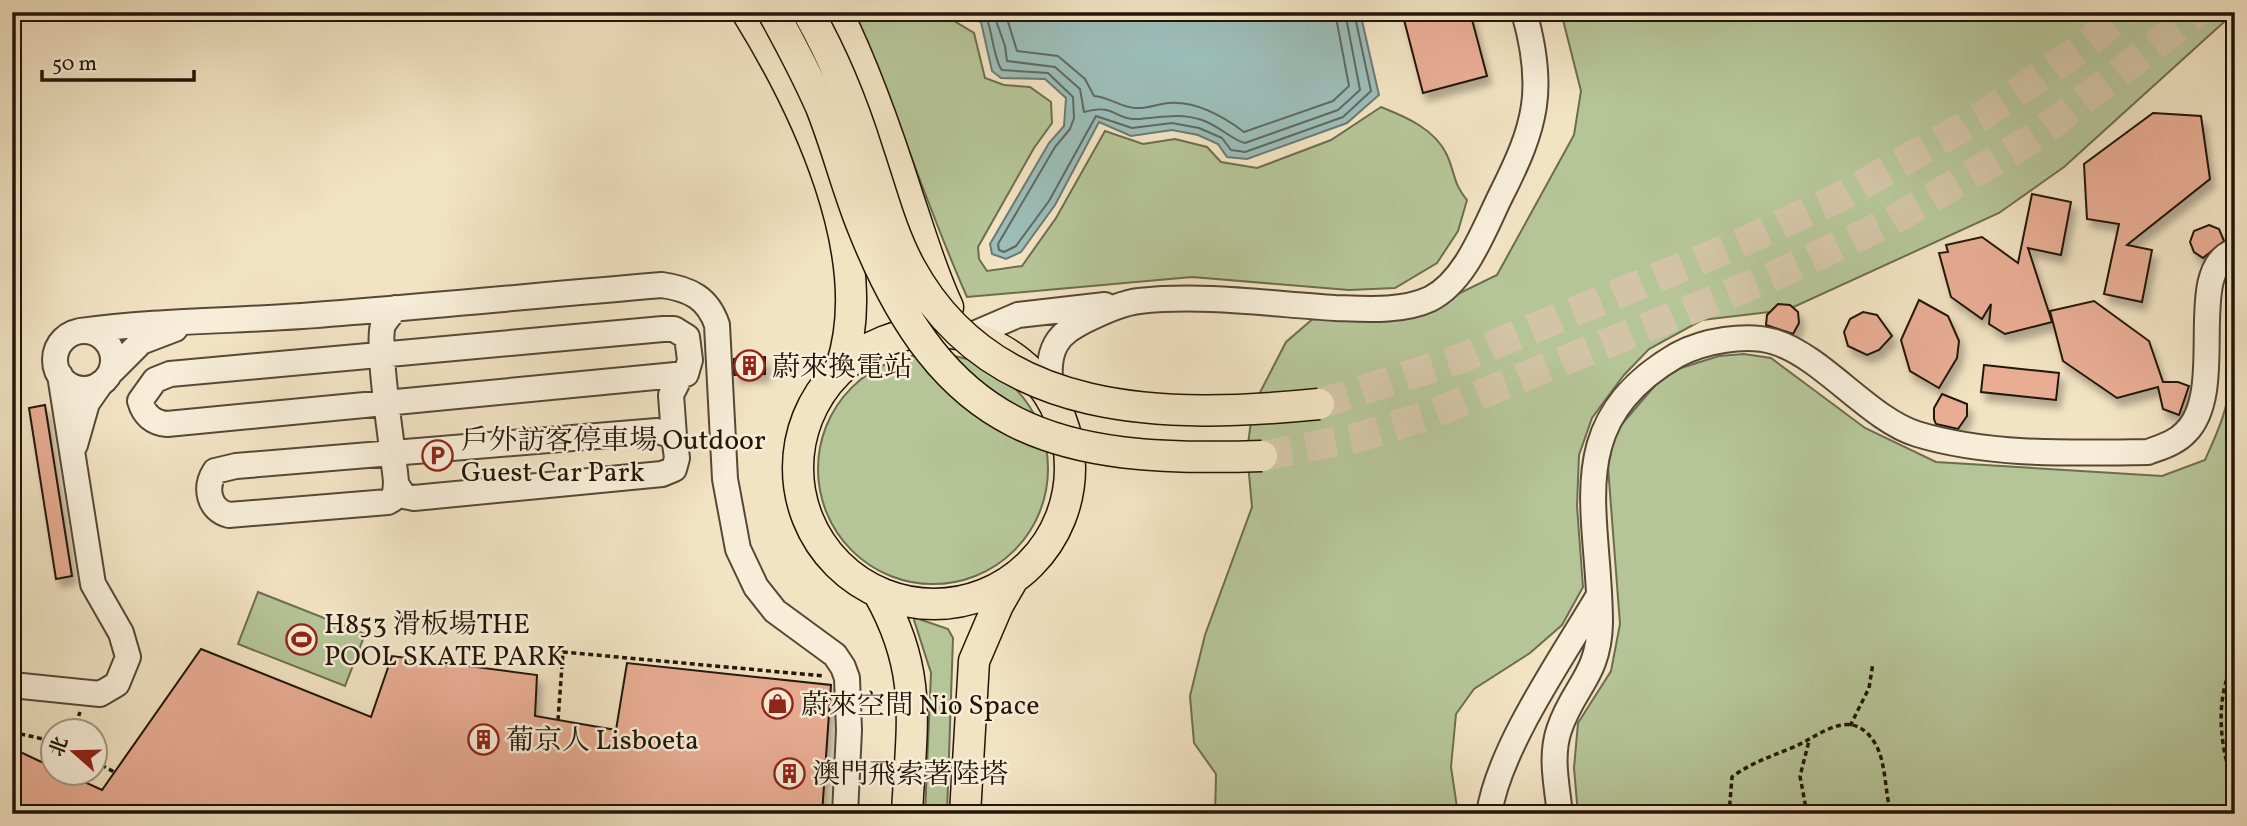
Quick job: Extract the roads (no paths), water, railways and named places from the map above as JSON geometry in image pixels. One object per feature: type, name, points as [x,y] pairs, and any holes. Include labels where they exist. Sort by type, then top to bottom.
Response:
[{"type":"main road","points":[[747,12],[779,65],[833,198],[852,298],[851,332],[841,367]]},
{"type":"main road","points":[[773,12],[821,108],[878,263],[923,345],[953,381],[982,405],[1009,420],[1052,437],[1099,450],[1198,458],[1262,456]]},
{"type":"main road","points":[[808,12],[846,95],[883,203],[910,267],[937,309],[965,341],[985,356],[1061,392],[1148,407],[1260,409],[1319,404]]},
{"type":"main road","points":[[837,12],[887,134],[934,278],[950,312],[968,336]]},
{"type":"main road","points":[[965,814],[974,661],[998,605],[1014,579],[1045,546],[1064,509],[1069,474],[1063,426],[1051,396],[1037,376],[1018,362],[968,336],[938,331],[902,335],[882,341],[841,367],[828,381],[807,417],[797,458],[801,500],[817,539],[844,571],[879,594],[916,604],[947,605],[996,591],[1014,579]]},
{"type":"main road","points":[[879,594],[898,628],[908,662],[913,708],[907,814]]},
{"type":"street","points":[[968,336],[1018,315],[1137,301],[1189,300],[1368,309],[1406,305],[1429,299],[1446,288],[1459,272],[1519,159],[1531,126],[1538,78],[1524,12]]},
{"type":"street","points":[[1560,814],[1555,768],[1558,733],[1566,712],[1589,676],[1597,654],[1599,595],[1592,470],[1601,435],[1612,415],[1653,370],[1690,348],[1736,339],[1774,342],[1816,366],[1893,422],[1915,433],[1998,449],[2148,452],[2169,444],[2187,432],[2200,408],[2207,388],[2207,294],[2214,270],[2235,251]]},
{"type":"street","points":[[12,685],[100,694],[117,684],[125,667],[127,646],[93,584],[55,356],[58,348],[71,334],[146,323],[196,323],[359,312],[662,285],[692,292],[704,300],[717,325],[725,479],[738,549],[757,587],[775,611],[835,655],[847,678],[845,814]]},
{"type":"street","points":[[1051,396],[1052,354],[1066,332],[1095,315],[1137,301]]},
{"type":"street","points":[[396,308],[383,326],[382,345],[388,403],[393,453],[396,484],[395,493],[388,502],[229,515],[214,506],[209,491],[211,478],[223,468],[393,453],[657,431],[674,436]]},
{"type":"street","points":[[359,312],[373,320],[382,345]]},
{"type":"street","points":[[75,470],[75,440],[81,417],[106,378],[141,342],[196,323]]},
{"type":"street","points":[[396,484],[404,496],[414,498],[662,474],[677,464],[671,395],[681,376],[689,370],[687,337],[674,329],[382,345],[170,374],[155,380],[140,401],[146,415],[154,421],[167,424],[681,376]]},
{"type":"street","points":[[60,375],[78,388],[91,388],[106,378],[113,355],[105,339],[89,331],[80,331]]},
{"type":"street","points":[[1489,814],[1491,796],[1507,756],[1599,595]]},
{"type":"water","points":[[949,12],[1360,12],[1379,95],[1347,123],[1247,159],[1227,157],[1218,144],[1198,135],[1172,130],[1131,136],[1099,122],[1055,205],[1021,252],[1006,259],[992,254],[990,244],[1049,143],[1064,126],[1066,98],[1045,79],[1001,78],[992,71],[981,22]]},
{"type":"tunnel","points":[[1319,404],[1459,359],[1743,242],[1840,197],[1979,118],[2081,48],[2126,12]]},
{"type":"tunnel","points":[[1262,456],[1359,437],[1429,415],[1771,277],[1890,222],[2035,137],[2198,12]]},
{"type":"place","name":"蔚來換電站","points":[[749,366]]},
{"type":"place","name":"戶外訪客停車場 Outdoor Guest Car Park","points":[[438,455]]},
{"type":"place","name":"H853 滑板場THE POOL SKATE PARK","points":[[301,639]]},
{"type":"place","name":"蔚來空間 Nio Space","points":[[778,704]]},
{"type":"place","name":"葡京人 Lisboeta","points":[[483,739]]},
{"type":"place","name":"澳門飛索著陸塔","points":[[789,773]]}]
